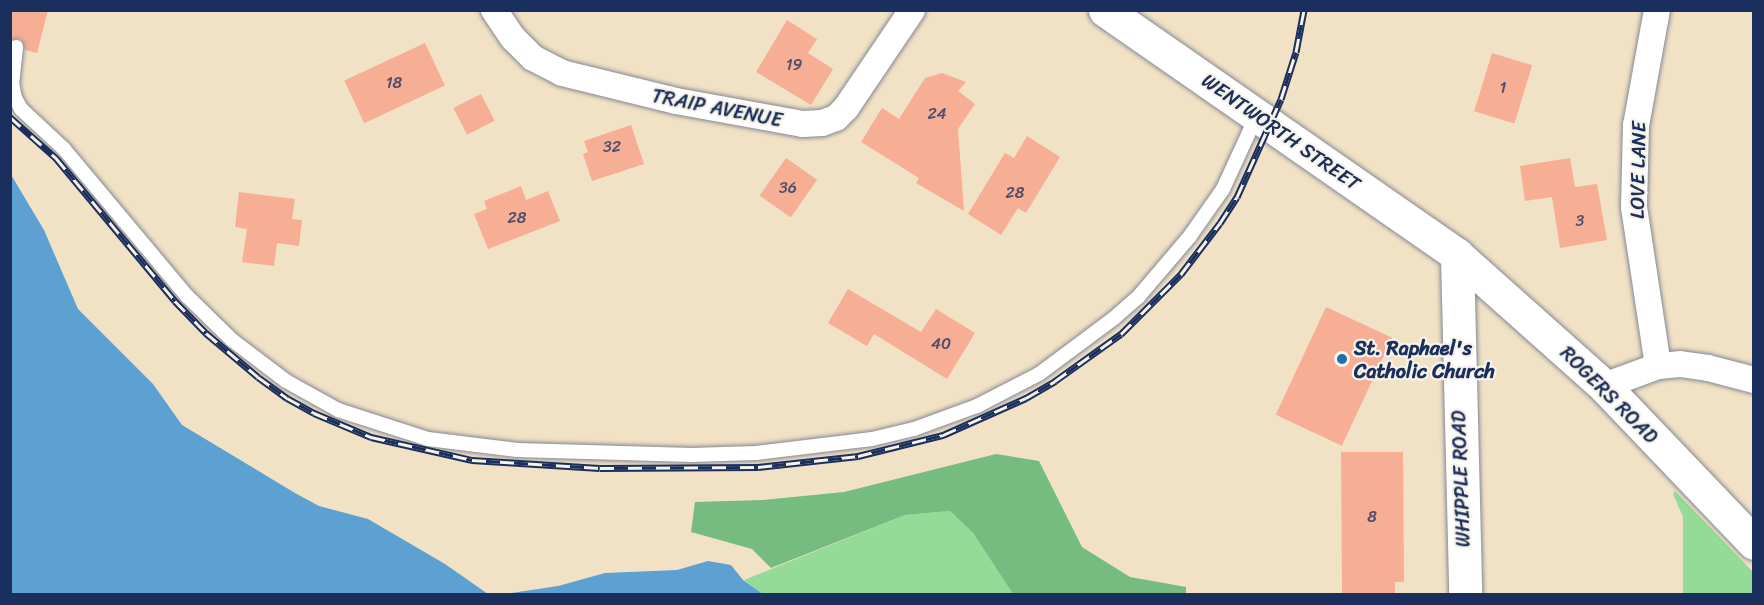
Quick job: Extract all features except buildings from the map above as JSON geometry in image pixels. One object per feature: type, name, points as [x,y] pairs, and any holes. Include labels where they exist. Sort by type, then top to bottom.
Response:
[{"type":"main road","name":"WENTWORTH STREET","points":[[1105,10],[1457,255]]},
{"type":"main road","name":"ROGERS ROAD","points":[[1457,255],[1604,386],[1754,543]]},
{"type":"main road","name":"WHIPPLE ROAD","points":[[1457,255],[1465,594]]},
{"type":"street","name":"TRAIP AVENUE","points":[[494,10],[513,38],[533,58],[562,73],[676,101],[802,124],[822,123],[836,118],[846,108],[912,10]]},
{"type":"street","name":"LOVE LANE","points":[[1658,10],[1636,125],[1634,164],[1634,207],[1658,366]]},
{"type":"street","points":[[1604,386],[1658,366],[1680,364],[1699,366],[1754,380]]},
{"type":"lane","points":[[16,47],[12,83],[15,98],[21,109],[64,149],[187,296],[232,340],[286,381],[338,410],[428,439],[517,450],[692,455],[756,453],[872,439],[914,429],[977,406],[1039,374],[1114,318],[1139,296],[1190,236],[1223,189],[1257,115]]},
{"type":"green space","points":[[996,454],[1039,461],[1082,547],[1130,577],[1186,587],[1186,594],[1013,594],[973,533],[950,511],[905,515],[771,568],[752,549],[691,532],[695,502],[763,500],[844,492]]},
{"type":"green space","points":[[1675,491],[1753,572],[1753,594],[1683,594],[1683,517],[1673,494]]},
{"type":"green space","points":[[950,511],[973,533],[1013,594],[763,594],[744,580],[905,515]]},
{"type":"water","points":[[10,173],[44,230],[78,309],[153,384],[182,425],[319,506],[368,519],[445,564],[488,594],[11,594]]},
{"type":"water","points":[[708,561],[731,565],[743,580],[763,594],[505,594],[558,586],[605,573],[677,570]]},
{"type":"railway","points":[[10,117],[56,158],[175,301],[206,333],[258,377],[287,398],[314,413],[371,437],[472,460],[600,468],[758,467],[858,456],[943,435],[1026,398],[1055,381],[1121,334],[1181,274],[1237,197],[1281,99],[1296,52],[1304,10]]},
{"type":"place","name":"St. Raphael's Catholic Church","points":[[1342,359]]}]
